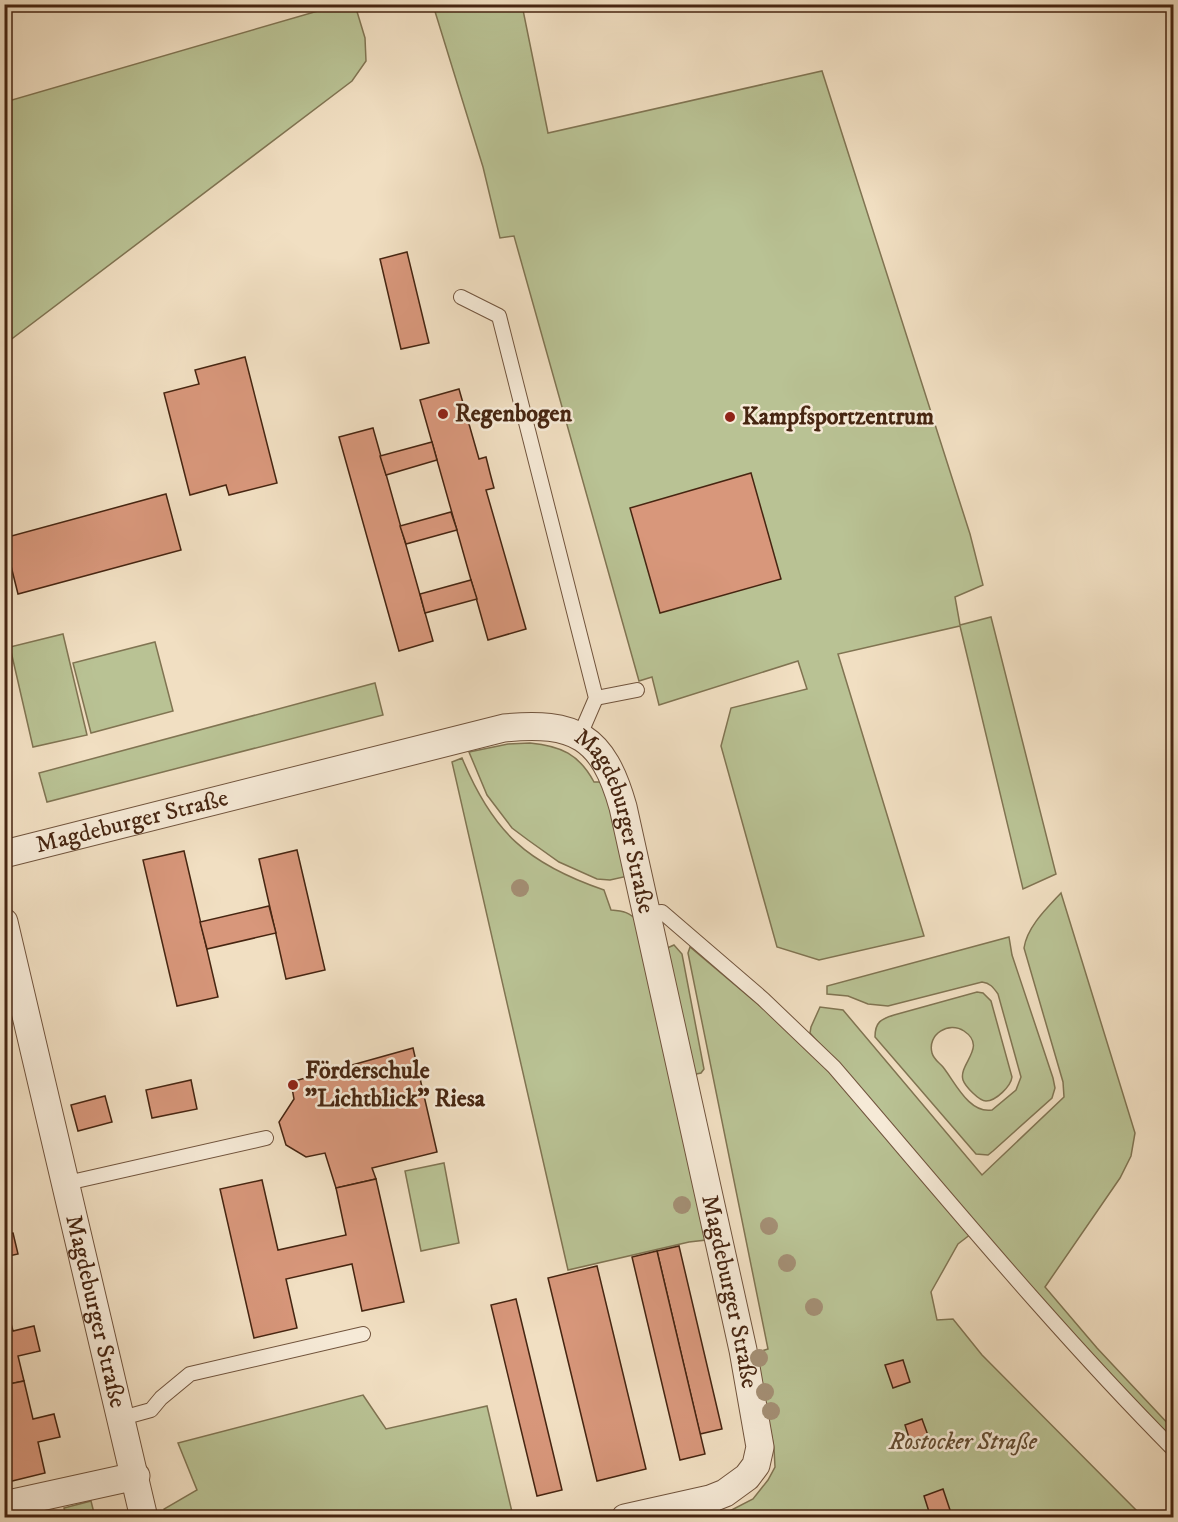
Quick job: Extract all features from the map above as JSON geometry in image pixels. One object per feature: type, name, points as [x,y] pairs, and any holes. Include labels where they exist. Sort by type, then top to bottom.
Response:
[{"type":"street","name":"Magdeburger Straße","points":[[4,854],[504,728],[534,725],[563,729],[580,735],[598,751],[617,786],[743,1350],[760,1448],[756,1465],[712,1508]]},
{"type":"street","name":"Magdeburger Straße","points":[[5,928],[136,1476],[144,1518]]},
{"type":"street","points":[[4,1505],[136,1476]]},
{"type":"street","points":[[625,1518],[712,1508]]},
{"type":"lane","points":[[461,297],[499,316],[596,698],[580,735]]},
{"type":"lane","points":[[596,698],[637,690]]},
{"type":"lane","points":[[646,913],[662,912],[810,1042],[983,1242],[1132,1408],[1173,1450]]},
{"type":"lane","points":[[66,1183],[266,1138]]},
{"type":"lane","points":[[122,1418],[151,1410],[161,1398],[190,1374],[363,1334]]},
{"type":"green space","points":[[342,4],[355,5],[365,38],[366,61],[352,81],[5,344],[5,102]]},
{"type":"green space","name":"Kampfsportzentrum","points":[[433,5],[522,5],[548,133],[822,71],[970,534],[983,585],[955,597],[960,625],[991,617],[1056,874],[1023,889],[960,626],[838,654],[924,936],[819,960],[777,947],[721,746],[731,708],[807,689],[798,661],[659,705],[652,677],[639,681],[514,236],[500,238],[483,167]]},
{"type":"green space","points":[[63,634],[87,735],[33,747],[10,647]]},
{"type":"green space","points":[[155,642],[173,711],[91,733],[73,663]]},
{"type":"green space","points":[[375,683],[383,715],[47,802],[39,773]]},
{"type":"green space","points":[[530,743],[551,746],[568,753],[582,765],[594,782],[604,782],[628,876],[610,880],[597,879],[559,862],[512,828],[487,795],[469,752],[508,744]]},
{"type":"green space","points":[[462,758],[487,807],[516,842],[534,857],[554,869],[604,890],[611,910],[626,913],[638,922],[706,1240],[568,1270],[452,762]]},
{"type":"green space","points":[[1061,893],[1135,1133],[1131,1156],[1120,1178],[1045,1287],[1097,1348],[1173,1429],[1173,1442],[1033,1292],[810,1033],[820,1007],[843,1010],[982,1175],[1064,1097],[1063,1082],[1024,948],[1033,925]]},
{"type":"green space","points":[[1009,937],[1012,955],[1055,1088],[1052,1098],[993,1151],[988,1155],[976,1154],[875,1037],[875,1032],[880,1022],[889,1016],[977,992],[983,993],[991,1001],[1012,1077],[1009,1085],[994,1099],[986,1101],[980,1099],[964,1083],[964,1068],[971,1056],[973,1043],[971,1037],[958,1028],[940,1031],[931,1046],[934,1057],[963,1096],[976,1107],[992,1110],[1016,1090],[1021,1077],[998,994],[993,987],[982,982],[888,1006],[868,1004],[848,996],[827,994],[827,986]]},
{"type":"green space","points":[[674,945],[682,954],[704,1069],[701,1073],[691,1075],[665,949]]},
{"type":"green space","name":"Rostocker Straße","points":[[690,947],[803,1042],[971,1234],[958,1244],[931,1292],[937,1320],[953,1319],[982,1355],[1143,1517],[720,1516],[753,1499],[775,1467],[774,1448],[755,1353],[768,1349],[688,953]]},
{"type":"green space","points":[[444,1163],[459,1243],[421,1251],[405,1171]]},
{"type":"green space","points":[[363,1395],[386,1429],[487,1406],[512,1512],[488,1518],[166,1517],[164,1509],[197,1490],[178,1443]]},
{"type":"green space","points":[[91,1501],[95,1517],[66,1517],[64,1508]]},
{"type":"building","points":[[407,252],[429,343],[401,349],[380,259]]},
{"type":"building","points":[[245,357],[277,483],[229,495],[226,485],[190,495],[164,393],[199,384],[195,370]]},
{"type":"building","points":[[459,389],[479,459],[486,457],[494,488],[486,490],[526,629],[488,640],[420,400]]},
{"type":"building","points":[[373,428],[433,641],[399,651],[339,437]]},
{"type":"building","points":[[432,442],[437,460],[386,475],[380,456]]},
{"type":"building","points":[[751,473],[781,579],[660,613],[630,508]]},
{"type":"building","points":[[166,494],[181,550],[18,594],[4,538]]},
{"type":"building","points":[[451,512],[457,530],[406,544],[400,526]]},
{"type":"building","points":[[471,580],[477,599],[425,613],[420,594]]},
{"type":"building","points":[[297,850],[325,970],[286,979],[259,859]]},
{"type":"building","points":[[184,851],[218,997],[177,1006],[143,860]]},
{"type":"building","points":[[269,906],[276,933],[207,949],[200,922]]},
{"type":"building","points":[[413,1048],[437,1152],[372,1168],[376,1179],[336,1188],[325,1153],[306,1157],[286,1145],[279,1122],[294,1099],[291,1082]]},
{"type":"building","points":[[191,1080],[197,1109],[152,1118],[146,1090]]},
{"type":"building","points":[[105,1096],[112,1122],[78,1131],[71,1105]]},
{"type":"building","points":[[376,1179],[404,1302],[362,1311],[352,1264],[286,1279],[297,1328],[254,1338],[220,1189],[262,1180],[278,1250],[346,1235],[336,1188]]},
{"type":"building","points":[[13,1233],[18,1254],[4,1257],[4,1234]]},
{"type":"building","points":[[679,1246],[722,1429],[700,1434],[657,1251]]},
{"type":"building","points":[[657,1251],[705,1454],[680,1460],[632,1257]]},
{"type":"building","points":[[597,1266],[646,1469],[597,1481],[548,1278]]},
{"type":"building","points":[[4,1297],[13,1331],[34,1326],[40,1351],[18,1356],[24,1381],[4,1385]]},
{"type":"building","points":[[516,1299],[562,1490],[537,1496],[491,1305]]},
{"type":"building","points":[[903,1360],[910,1382],[893,1388],[885,1365]]},
{"type":"building","points":[[24,1381],[33,1419],[54,1414],[60,1437],[38,1442],[45,1473],[4,1483],[4,1385]]},
{"type":"building","points":[[922,1419],[930,1441],[912,1447],[905,1425]]},
{"type":"building","points":[[943,1489],[951,1513],[931,1518],[924,1496]]},
{"type":"place","name":"Regenbogen","points":[[443,414]]},
{"type":"place","name":"Kampfsportzentrum","points":[[730,417]]},
{"type":"place","name":"Förderschule \"Lichtblick\" Riesa","points":[[293,1085]]}]
